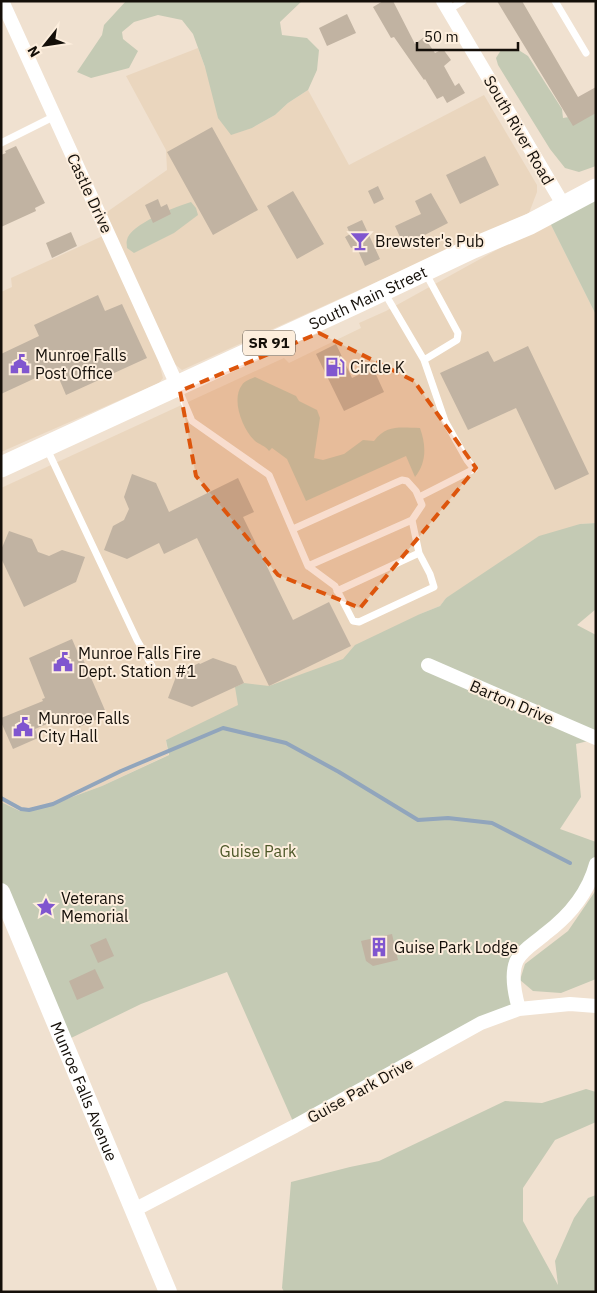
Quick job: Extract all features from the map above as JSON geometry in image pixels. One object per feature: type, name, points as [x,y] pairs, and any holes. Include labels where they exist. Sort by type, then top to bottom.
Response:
[{"type":"main road","name":"South Main Street","points":[[1,467],[471,249],[530,224],[596,189]]},
{"type":"street","name":"Castle Drive","points":[[2,1],[6,25],[55,116],[177,385]]},
{"type":"street","name":"South River Road","points":[[446,6],[564,206]]},
{"type":"street","name":"Barton Drive","points":[[428,665],[596,738]]},
{"type":"street","points":[[519,1009],[514,981],[517,961],[527,947],[545,935],[568,914],[589,884],[596,864]]},
{"type":"street","name":"Munroe Falls Avenue","points":[[1,892],[168,1292]]},
{"type":"street","name":"Guise Park Drive","points":[[134,1210],[296,1126],[466,1030],[519,1009],[570,1004],[596,1006]]},
{"type":"lane","points":[[446,6],[464,1]]},
{"type":"lane","points":[[555,1],[586,53]]},
{"type":"lane","points":[[1,143],[55,116]]},
{"type":"lane","points":[[424,360],[457,340],[458,336],[425,271]]},
{"type":"lane","points":[[383,291],[424,360],[446,421],[467,460],[474,469],[419,497]]},
{"type":"lane","points":[[177,385],[192,421],[269,475],[308,566],[335,586],[347,611],[356,622],[432,589],[434,584],[419,553],[412,520]]},
{"type":"lane","points":[[46,446],[137,640],[152,666]]},
{"type":"lane","points":[[292,529],[402,480],[407,481],[419,497],[422,505],[412,520],[308,566]]},
{"type":"lane","points":[[337,591],[419,553]]},
{"type":"highlighted area","points":[[319,333],[414,381],[476,468],[360,608],[278,575],[196,476],[180,391]]},
{"type":"shaded area","points":[[198,48],[205,67],[252,128],[275,115],[288,103],[308,90],[349,165],[484,95],[537,185],[537,192],[529,213],[182,370],[171,361],[104,214],[167,170],[166,150],[126,76]]},
{"type":"shaded area","points":[[549,221],[596,315],[596,523],[580,524],[446,598],[440,606],[420,614],[360,661],[166,740],[168,755],[102,786],[53,804],[20,811],[1,802],[1,488],[284,358],[289,363],[361,328],[359,323],[386,311]]},
{"type":"shaded area","points":[[107,234],[157,354],[163,378],[159,383],[1,452],[1,292],[12,287],[11,278]]},
{"type":"green space","points":[[126,1],[302,1],[280,22],[282,35],[307,38],[319,50],[317,70],[308,90],[288,103],[275,115],[252,128],[231,135],[218,118],[205,67],[193,34],[182,20],[158,15],[134,22],[122,32],[123,39],[138,51],[129,68],[91,78],[77,72],[102,35],[104,25]]},
{"type":"green space","points":[[517,49],[528,56],[562,109],[563,118],[575,116],[596,107],[596,166],[579,172],[565,168],[550,149],[498,65],[496,58],[501,50]]},
{"type":"green space","points":[[596,189],[596,315],[549,221]]},
{"type":"green space","points":[[191,202],[196,208],[198,215],[174,233],[134,253],[127,248],[127,240],[130,234],[144,222]]},
{"type":"green space","points":[[255,377],[296,396],[299,401],[317,410],[320,418],[314,458],[323,460],[344,454],[363,440],[374,441],[389,429],[420,428],[424,453],[419,471],[415,477],[406,456],[306,501],[287,459],[272,448],[269,451],[266,447],[256,442],[242,421],[238,405],[239,391],[244,382]]},
{"type":"green space","name":"Guise Park","points":[[596,523],[596,609],[577,625],[596,635],[596,739],[576,744],[581,797],[560,829],[596,842],[596,864],[589,884],[517,961],[519,1009],[295,1126],[227,972],[141,1004],[69,1039],[1,892],[1,802],[20,811],[53,804],[102,786],[169,755],[166,740],[238,705],[235,687],[244,683],[269,686],[343,659],[355,645],[440,606],[446,598],[539,536],[580,524]]},
{"type":"green space","points":[[596,890],[596,979],[561,993],[533,991],[520,980],[525,964],[568,931]]},
{"type":"green space","points":[[586,1089],[596,1092],[596,1122],[555,1140],[523,1188],[523,1221],[558,1285],[555,1261],[574,1218],[588,1198],[596,1195],[596,1292],[284,1292],[282,1288],[291,1182],[379,1161],[505,1101],[542,1103]]},
{"type":"building","points":[[383,1],[393,1],[415,44],[424,37],[435,53],[443,49],[451,60],[444,66],[455,86],[459,83],[465,93],[447,103],[443,96],[437,99],[425,79],[394,37],[391,38],[373,7]]},
{"type":"building","points":[[497,1],[522,1],[578,97],[596,87],[596,113],[573,126]]},
{"type":"building","points":[[347,14],[356,33],[327,46],[319,28]]},
{"type":"building","points":[[212,127],[258,210],[213,235],[167,152]]},
{"type":"building","points":[[16,146],[45,203],[35,208],[36,211],[1,227],[1,155]]},
{"type":"building","points":[[485,156],[499,185],[460,204],[446,175]]},
{"type":"building","points":[[378,186],[384,199],[374,204],[368,191]]},
{"type":"building","points":[[293,191],[324,244],[297,259],[267,206]]},
{"type":"building","points":[[431,193],[448,223],[415,240],[416,242],[405,248],[395,226],[421,214],[415,201]]},
{"type":"building","points":[[158,199],[161,207],[167,204],[171,214],[153,223],[145,205]]},
{"type":"building","name":"Brewster's Pub","points":[[362,220],[380,259],[365,266],[356,246],[351,248],[345,237],[350,234],[347,227]]},
{"type":"building","points":[[71,232],[77,246],[52,258],[46,243]]},
{"type":"building","points":[[98,295],[105,311],[122,304],[147,358],[66,395],[55,369],[1,394],[1,354],[39,336],[34,325]]},
{"type":"building","points":[[336,344],[352,378],[373,368],[384,392],[344,411],[316,354]]},
{"type":"building","points":[[528,346],[589,474],[555,490],[516,408],[468,430],[440,373],[488,351],[494,362]]},
{"type":"building","points":[[132,474],[156,483],[169,512],[238,478],[254,512],[243,517],[293,620],[329,602],[351,646],[269,686],[197,538],[164,554],[159,543],[127,559],[104,550],[113,526],[124,520],[129,509],[124,497]]},
{"type":"building","points":[[9,531],[32,539],[38,552],[49,556],[62,550],[85,557],[76,582],[24,607],[1,558],[1,550]]},
{"type":"building","points":[[72,639],[81,660],[83,659],[107,715],[79,727],[73,713],[35,729],[38,738],[13,749],[1,718],[43,701],[42,699],[45,698],[29,658]]},
{"type":"building","points":[[213,658],[236,666],[244,683],[192,707],[168,698],[177,674]]},
{"type":"building","name":"Guise Park Lodge","points":[[392,934],[398,960],[373,966],[366,961],[361,941]]},
{"type":"building","points":[[106,938],[114,956],[98,963],[90,945]]},
{"type":"building","points":[[95,969],[104,988],[77,1000],[69,981]]},
{"type":"waterway","points":[[1,798],[21,809],[29,810],[53,804],[121,771],[223,728],[286,743],[339,772],[418,820],[448,818],[492,823],[570,863]]},
{"type":"place","name":"Brewster's Pub","points":[[360,241]]},
{"type":"place","name":"Munroe Falls Post Office","points":[[20,364]]},
{"type":"place","name":"Circle K","points":[[335,367]]},
{"type":"place","name":"Munroe Falls Fire Dept. Station #1","points":[[63,662]]},
{"type":"place","name":"Munroe Falls City Hall","points":[[23,727]]},
{"type":"place","name":"Veterans Memorial","points":[[46,907]]},
{"type":"place","name":"Guise Park Lodge","points":[[379,947]]}]
